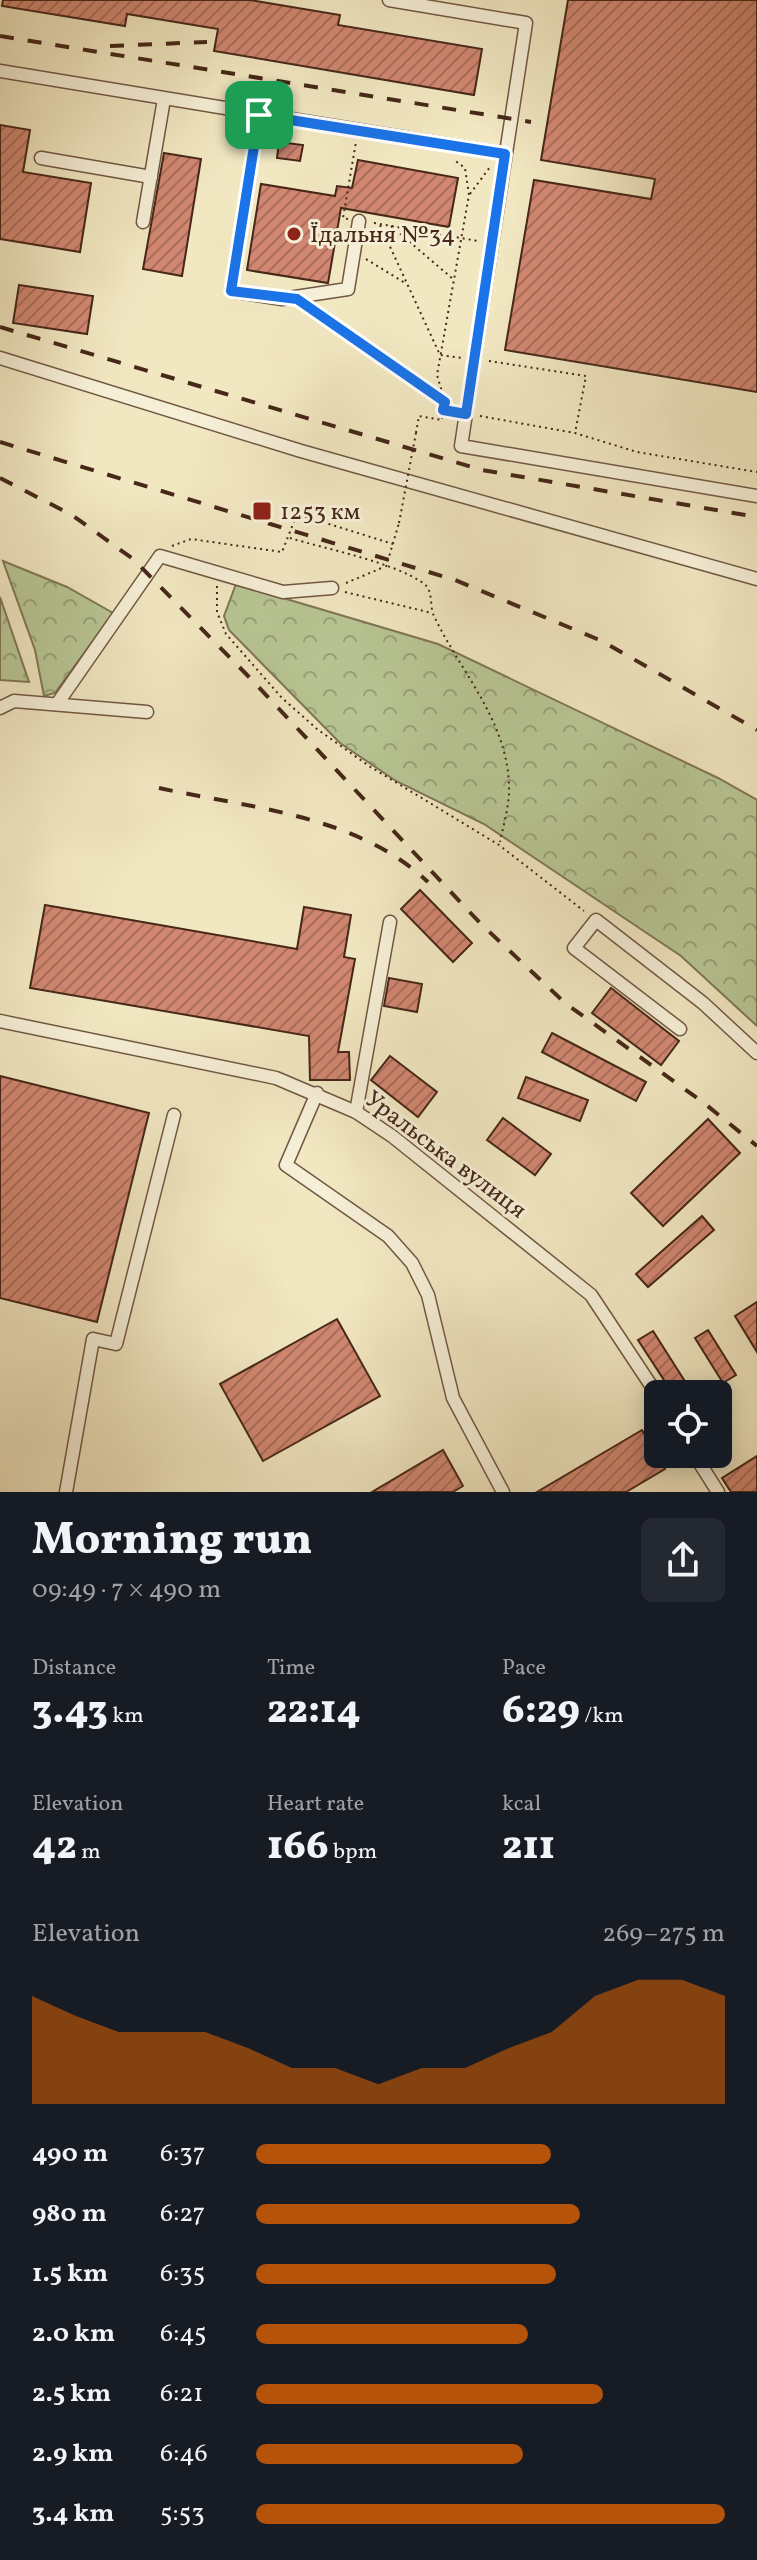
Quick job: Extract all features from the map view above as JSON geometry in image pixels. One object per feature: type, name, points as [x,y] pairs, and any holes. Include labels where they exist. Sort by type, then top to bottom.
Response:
[{"type":"street","points":[[389,0],[526,23],[461,446],[757,496]]},
{"type":"street","points":[[0,71],[505,154]]},
{"type":"street","points":[[143,222],[164,99]]},
{"type":"street","points":[[259,115],[231,291],[297,299],[348,289],[359,221]]},
{"type":"street","points":[[41,158],[151,177]]},
{"type":"street","points":[[0,358],[301,451],[757,579]]},
{"type":"street","points":[[57,704],[160,556],[283,592],[332,588]]},
{"type":"street","points":[[0,708],[14,701],[147,712]]},
{"type":"street","points":[[680,1029],[574,948],[596,920],[703,1003],[757,1053]]},
{"type":"street","points":[[356,1112],[390,922]]},
{"type":"street","name":"Уральська вулиця","points":[[0,1021],[276,1078],[356,1112],[392,1136],[591,1295],[647,1380]]},
{"type":"street","points":[[317,1093],[286,1165],[388,1236],[412,1263],[428,1295],[453,1398],[503,1492]]},
{"type":"street","points":[[66,1492],[93,1339],[116,1344],[174,1115]]},
{"type":"street","points":[[703,1468],[718,1492]]},
{"type":"path","points":[[357,139],[343,218],[492,243]]},
{"type":"path","points":[[469,195],[483,173],[505,154]]},
{"type":"path","points":[[386,567],[399,523],[419,416],[442,420],[445,402],[437,375],[469,195],[465,168],[448,155]]},
{"type":"path","points":[[380,224],[440,355]]},
{"type":"path","points":[[390,226],[454,280]]},
{"type":"path","points":[[354,252],[406,284]]},
{"type":"path","points":[[297,299],[445,402]]},
{"type":"path","points":[[487,361],[586,376],[575,433]]},
{"type":"path","points":[[443,410],[575,433],[637,452],[757,472]]},
{"type":"path","points":[[160,556],[169,547],[191,539],[282,552],[297,514],[393,544]]},
{"type":"path","points":[[290,538],[386,567],[424,583],[429,589],[432,613],[479,691],[503,744],[509,794],[499,845]]},
{"type":"path","points":[[332,588],[386,567]]},
{"type":"path","points":[[217,572],[221,624],[282,698],[317,729],[369,766],[499,845],[596,920]]},
{"type":"path","points":[[332,588],[432,613]]},
{"type":"green space","points":[[3,561],[67,587],[113,613],[55,693],[44,696],[35,650]]},
{"type":"green space","points":[[236,584],[438,644],[718,778],[757,800],[757,1026],[681,956],[484,824],[396,781],[340,743],[229,630],[224,616]]},
{"type":"green space","points":[[0,597],[29,682],[0,680]]},
{"type":"building","points":[[3,0],[250,0],[340,15],[338,25],[482,49],[474,95],[214,51],[218,29],[127,14],[125,26],[2,6]]},
{"type":"building","points":[[568,0],[757,0],[757,392],[505,350],[534,180],[651,199],[655,179],[541,160]]},
{"type":"building","points":[[0,125],[30,130],[23,172],[91,183],[80,252],[0,239]]},
{"type":"building","points":[[279,142],[303,145],[300,161],[277,158]]},
{"type":"building","points":[[164,153],[201,159],[182,276],[143,269]]},
{"type":"building","points":[[358,160],[458,178],[449,227],[341,208],[328,283],[247,270],[261,184],[335,196],[337,186],[352,188]]},
{"type":"building","points":[[19,285],[93,296],[87,334],[13,323]]},
{"type":"building","points":[[420,890],[472,943],[453,962],[401,909]]},
{"type":"building","points":[[45,905],[297,949],[304,907],[351,915],[344,957],[355,959],[338,1052],[349,1052],[350,1080],[310,1080],[309,1036],[30,988]]},
{"type":"building","points":[[389,978],[422,984],[417,1012],[384,1006]]},
{"type":"building","points":[[611,988],[679,1041],[661,1065],[592,1013]]},
{"type":"building","points":[[552,1033],[646,1082],[636,1101],[542,1052]]},
{"type":"building","points":[[390,1056],[437,1092],[418,1117],[371,1080]]},
{"type":"building","points":[[0,1076],[149,1113],[97,1322],[0,1298]]},
{"type":"building","points":[[526,1077],[588,1100],[580,1121],[518,1098]]},
{"type":"building","points":[[503,1118],[551,1154],[535,1175],[487,1140]]},
{"type":"building","points":[[708,1119],[740,1153],[663,1226],[631,1193]]},
{"type":"building","points":[[702,1216],[714,1230],[648,1287],[636,1274]]},
{"type":"building","points":[[757,1302],[757,1352],[735,1316]]},
{"type":"building","points":[[337,1319],[380,1396],[263,1461],[220,1384]]},
{"type":"building","points":[[708,1330],[736,1375],[721,1380],[695,1338]]},
{"type":"building","points":[[653,1331],[684,1380],[664,1380],[638,1340]]},
{"type":"building","points":[[642,1430],[644,1468],[665,1469],[626,1492],[537,1492]]},
{"type":"building","points":[[443,1450],[463,1486],[453,1492],[372,1492]]},
{"type":"building","points":[[757,1456],[757,1492],[731,1492],[722,1478]]},
{"type":"railway","points":[[0,36],[531,122]]},
{"type":"railway","points":[[110,46],[207,42]]},
{"type":"railway","points":[[0,327],[482,470],[757,517]]},
{"type":"railway","points":[[0,442],[455,580],[602,641],[757,730]]},
{"type":"railway","points":[[0,478],[72,515],[133,559],[251,679],[480,923],[565,1003],[704,1103],[757,1146]]},
{"type":"railway","points":[[159,788],[266,809],[336,828],[400,860],[428,882]]},
{"type":"place","name":"Їдальня №34","points":[[294,234]]},
{"type":"place","name":"1253 км","points":[[262,511]]},
{"type":"route","points":[[259,115],[505,154],[466,414],[443,410],[445,402],[297,299],[231,291],[259,115]]}]
